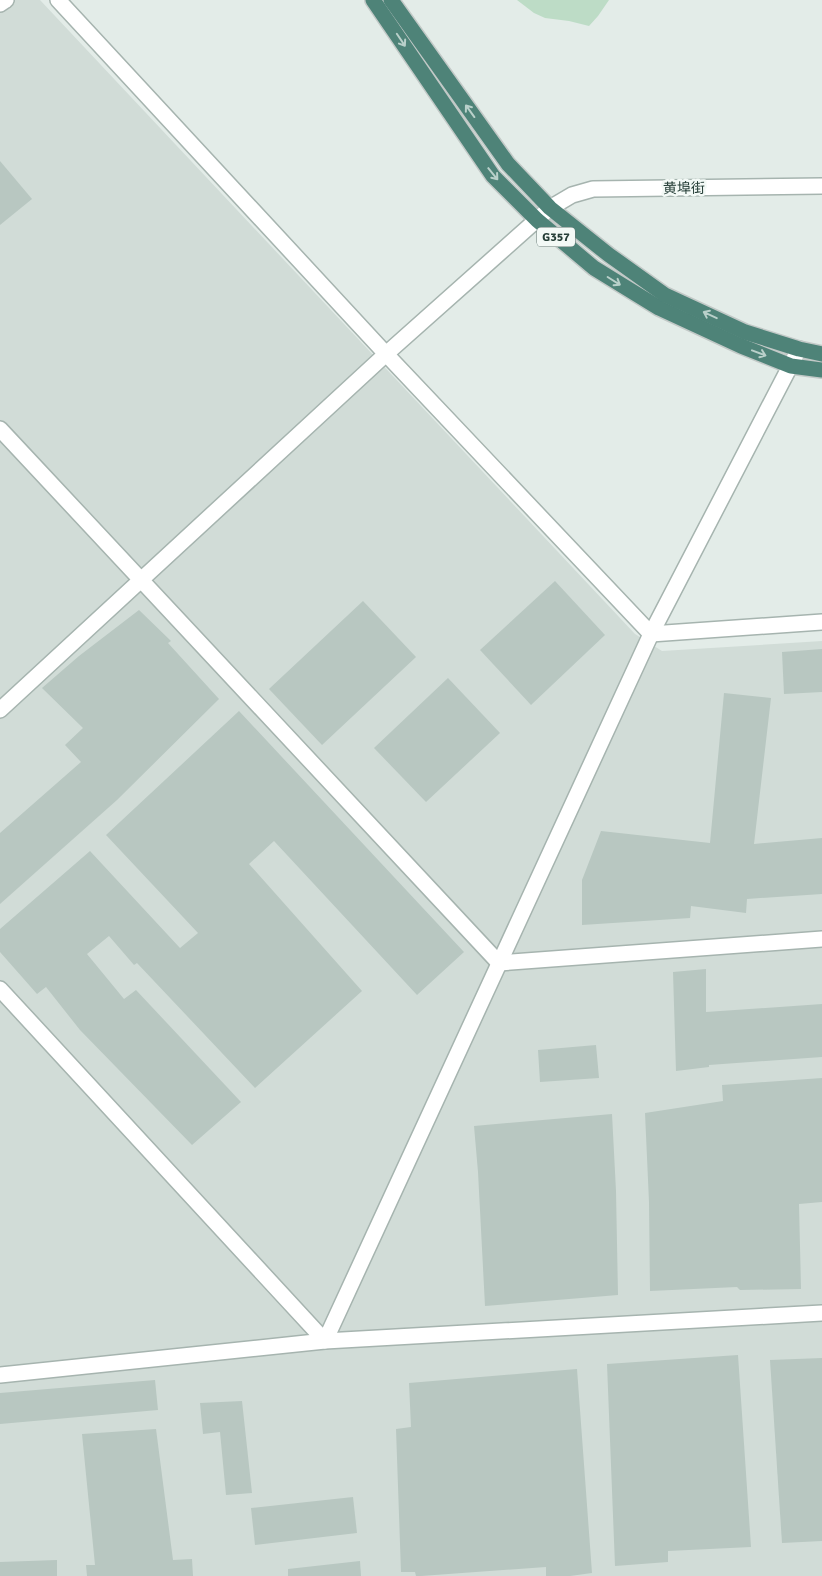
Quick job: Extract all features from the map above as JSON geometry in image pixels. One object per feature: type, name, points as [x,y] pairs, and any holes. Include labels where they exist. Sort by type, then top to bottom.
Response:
[{"type":"highway","name":"G357","points":[[373,0],[493,176],[537,220],[594,268],[659,308],[741,346],[791,366],[822,370]]},
{"type":"highway","name":"G357","points":[[391,0],[508,164],[550,208],[609,255],[665,295],[746,332],[799,349],[822,354]]},
{"type":"street","points":[[0,4],[6,0]]},
{"type":"street","points":[[58,0],[386,354],[651,634]]},
{"type":"street","name":"黄埠街","points":[[0,710],[386,354],[550,208],[572,195],[593,189],[822,186]]},
{"type":"street","points":[[325,1341],[651,634],[799,349]]},
{"type":"street","points":[[0,429],[499,963]]},
{"type":"street","points":[[651,634],[822,622]]},
{"type":"street","points":[[499,963],[822,939]]},
{"type":"street","points":[[0,989],[325,1341]]},
{"type":"street","points":[[0,1375],[325,1341],[822,1313]]},
{"type":"shaded area","points":[[0,0],[40,0],[635,634],[662,651],[822,641],[822,1576],[0,1576]]},
{"type":"green space","points":[[517,0],[609,0],[589,26],[545,18],[534,13]]},
{"type":"building","points":[[0,161],[32,199],[0,225]]},
{"type":"building","points":[[555,581],[605,635],[531,705],[480,650]]},
{"type":"building","points":[[363,601],[416,657],[322,745],[269,689]]},
{"type":"building","points":[[139,610],[171,641],[168,643],[219,699],[117,800],[0,904],[0,833],[81,762],[65,745],[83,728],[42,688],[79,656]]},
{"type":"building","points":[[822,649],[822,692],[784,694],[782,652]]},
{"type":"building","points":[[448,678],[500,733],[426,802],[374,748]]},
{"type":"building","points":[[724,693],[771,698],[754,844],[822,838],[822,894],[747,899],[746,913],[691,906],[690,918],[582,925],[582,880],[601,831],[710,843]]},
{"type":"building","points":[[239,711],[464,952],[417,995],[274,841],[249,864],[362,991],[255,1088],[137,963],[134,965],[109,936],[87,954],[124,999],[136,990],[241,1102],[192,1145],[80,1030],[46,987],[37,994],[0,952],[0,929],[90,851],[180,948],[198,933],[106,835]]},
{"type":"building","points":[[706,969],[706,1012],[822,1004],[822,1057],[709,1065],[709,1067],[676,1071],[673,972]]},
{"type":"building","points":[[596,1045],[599,1078],[540,1082],[538,1050]]},
{"type":"building","points":[[822,1078],[822,1202],[799,1204],[801,1289],[740,1290],[737,1287],[650,1291],[645,1113],[723,1101],[722,1085]]},
{"type":"building","points":[[612,1114],[618,1295],[485,1306],[474,1126]]},
{"type":"building","points":[[738,1355],[751,1547],[668,1551],[668,1562],[615,1566],[607,1364]]},
{"type":"building","points":[[822,1358],[822,1541],[782,1543],[770,1360]]},
{"type":"building","points":[[577,1369],[592,1573],[570,1576],[546,1576],[546,1567],[421,1576],[416,1576],[415,1572],[401,1572],[396,1429],[411,1427],[409,1383]]},
{"type":"building","points":[[155,1380],[158,1410],[0,1424],[0,1393]]},
{"type":"building","points":[[242,1401],[252,1493],[226,1495],[220,1432],[203,1434],[200,1403]]},
{"type":"building","points":[[156,1429],[173,1560],[192,1559],[193,1576],[87,1576],[86,1565],[95,1565],[82,1434]]},
{"type":"building","points":[[353,1497],[357,1533],[255,1545],[251,1508]]},
{"type":"building","points":[[57,1560],[57,1576],[0,1576],[0,1562]]},
{"type":"building","points":[[360,1561],[361,1576],[288,1576],[288,1569]]}]
